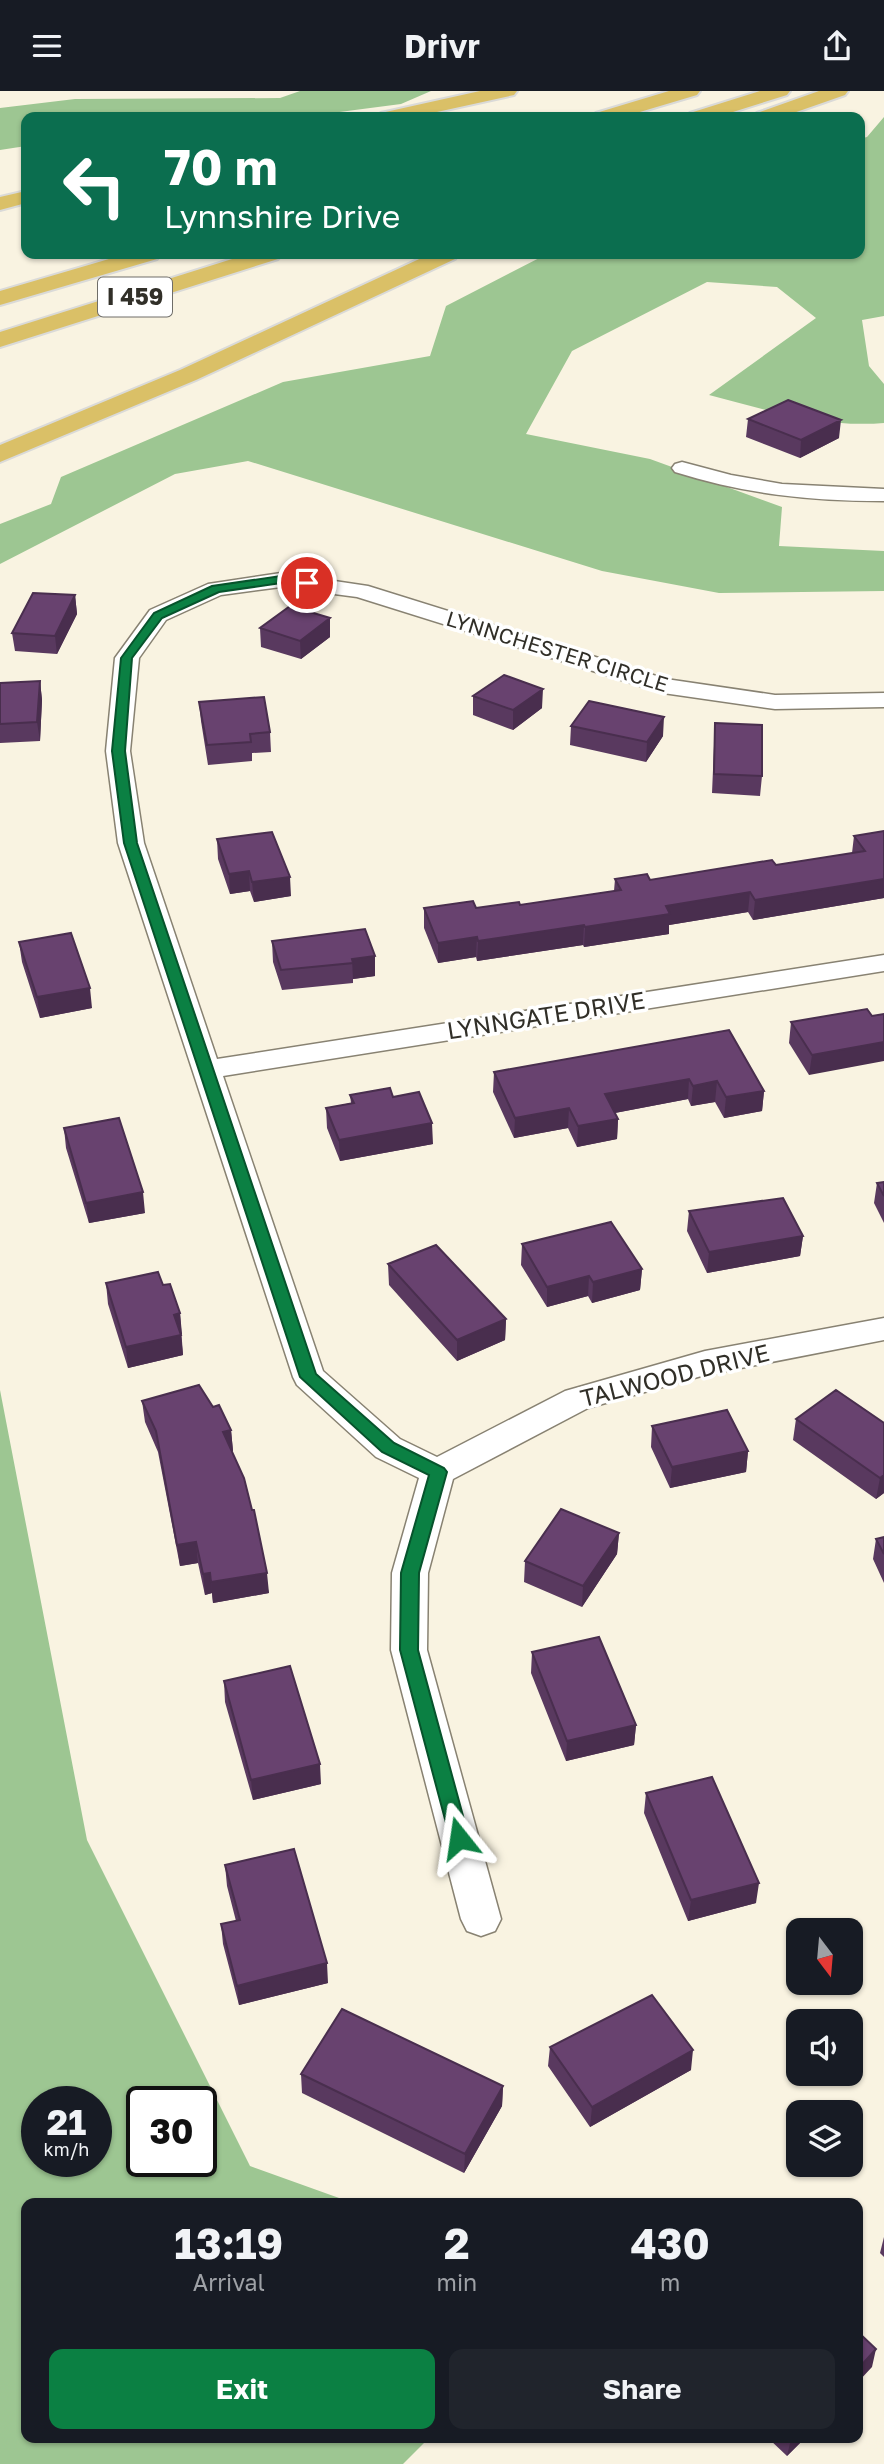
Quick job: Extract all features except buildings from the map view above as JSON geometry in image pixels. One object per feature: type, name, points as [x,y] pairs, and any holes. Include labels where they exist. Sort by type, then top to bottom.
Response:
[{"type":"highway","points":[[410,112],[507,91]]},
{"type":"highway","points":[[620,112],[690,91]]},
{"type":"highway","points":[[712,112],[780,91]]},
{"type":"highway","points":[[778,112],[838,91]]},
{"type":"highway","points":[[404,112],[432,107]]},
{"type":"highway","points":[[0,184],[21,180]]},
{"type":"highway","points":[[0,204],[21,198]]},
{"type":"highway","name":"I 459","points":[[0,298],[132,259]]},
{"type":"highway","name":"I 459","points":[[0,340],[254,259]]},
{"type":"highway","points":[[0,453],[188,375],[436,259]]},
{"type":"highway","points":[[0,474],[188,375]]},
{"type":"street","points":[[682,468],[743,484],[790,492],[884,495]]},
{"type":"street","name":"LYNNCHESTER CIRCLE","points":[[438,1472],[388,1448],[309,1377],[131,843],[118,751],[127,658],[158,615],[216,589],[281,580],[360,591],[663,687],[775,702],[884,700]]},
{"type":"street","name":"LYNNGATE DRIVE","points":[[208,1069],[884,963]]},
{"type":"street","name":"TALWOOD DRIVE","points":[[438,1472],[577,1399],[705,1363],[884,1329]]},
{"type":"street","points":[[438,1472],[410,1573],[409,1650],[481,1919]]},
{"type":"green space","points":[[300,91],[431,91],[401,104],[339,112],[21,112],[21,147],[0,150],[0,108],[75,99],[280,98]]},
{"type":"green space","points":[[884,117],[884,316],[862,320],[869,366],[884,384],[884,423],[818,420],[709,395],[816,318],[777,287],[707,282],[572,351],[526,434],[650,459],[782,507],[779,546],[884,551],[884,591],[719,593],[602,571],[248,461],[175,474],[0,564],[0,524],[51,504],[61,477],[283,382],[430,356],[446,306],[537,259],[865,259],[867,137]]},
{"type":"green space","points":[[0,1390],[87,1840],[210,2086],[126,2086],[126,2177],[217,2177],[217,2100],[250,2166],[339,2198],[21,2198],[21,2443],[424,2443],[403,2464],[0,2464]]},
{"type":"route","points":[[307,583],[281,580],[216,589],[158,615],[127,658],[118,751],[131,843],[309,1377],[388,1448],[438,1472],[410,1573],[409,1650],[459,1838]]}]
